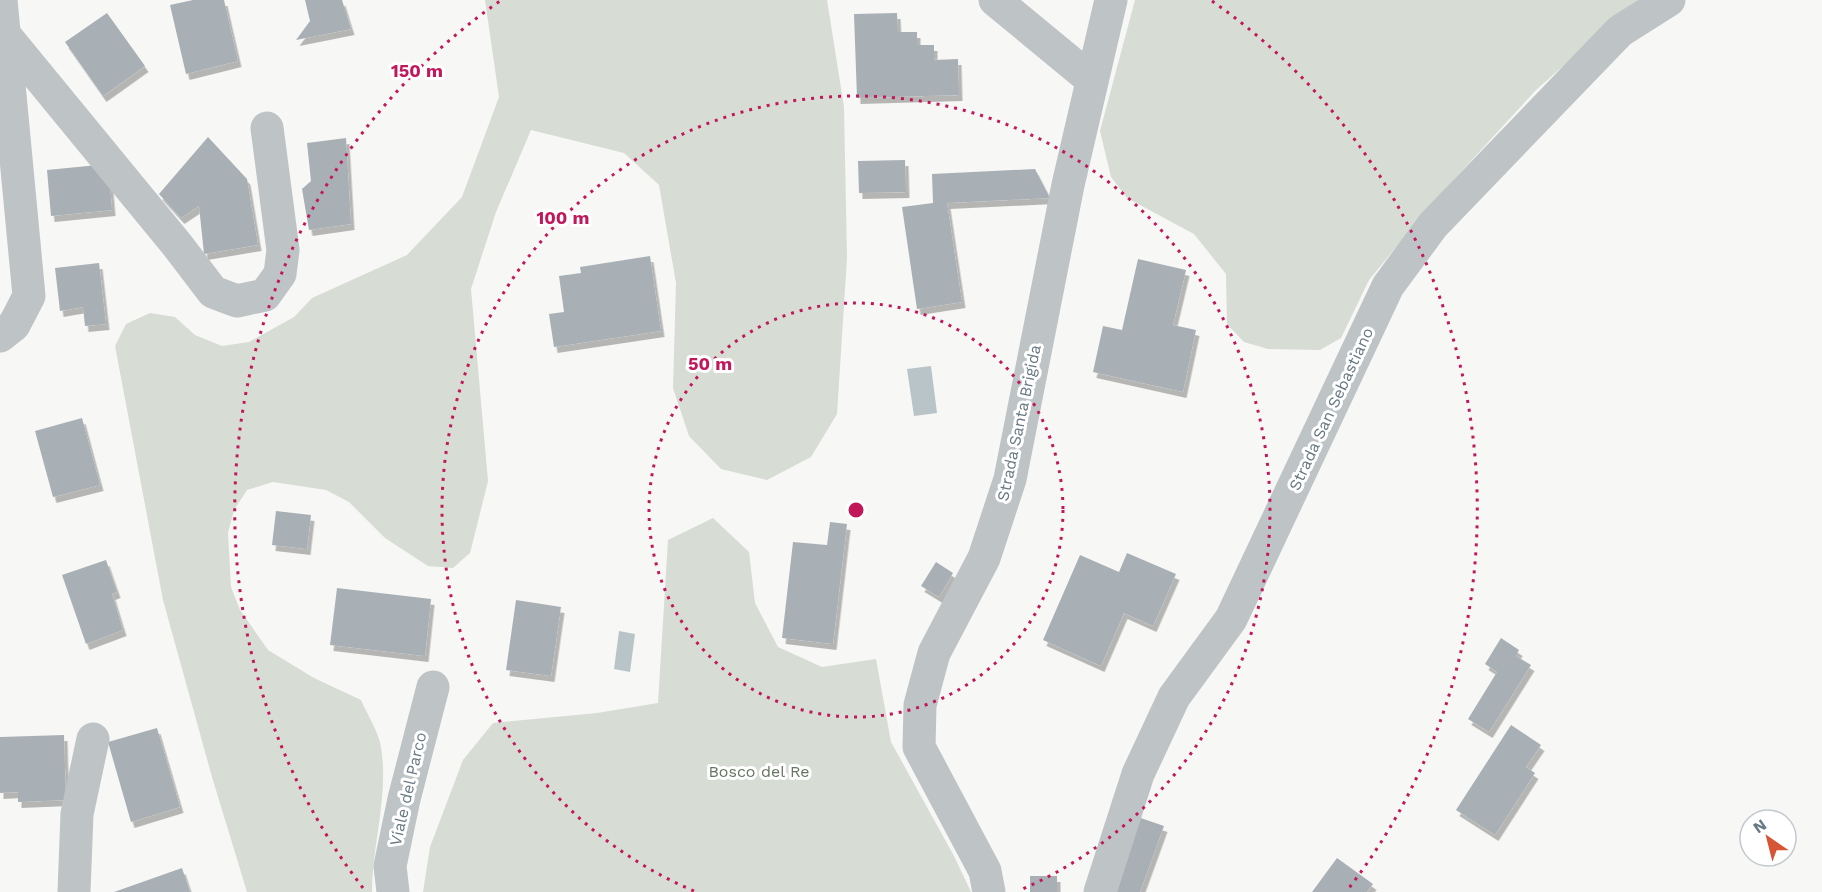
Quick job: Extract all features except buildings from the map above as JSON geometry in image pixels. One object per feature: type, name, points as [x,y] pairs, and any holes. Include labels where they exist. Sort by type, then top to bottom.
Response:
[{"type":"street","points":[[0,336],[14,326],[29,296],[6,117],[1,0]]},
{"type":"street","points":[[995,0],[1092,80]]},
{"type":"street","name":"Strada Santa Brigida","points":[[989,892],[985,871],[919,747],[920,705],[934,653],[984,558],[1010,479],[1068,184],[1111,0]]},
{"type":"street","name":"Strada San Sebastiano","points":[[1100,892],[1138,774],[1174,697],[1231,619],[1388,286],[1433,225],[1620,31],[1669,0]]},
{"type":"street","points":[[4,34],[213,292],[237,301],[265,295],[280,274],[283,250],[267,128]]},
{"type":"street","name":"Viale del Parco","points":[[393,892],[390,866],[404,799],[433,687]]},
{"type":"street","points":[[74,892],[77,814],[93,739]]},
{"type":"green space","points":[[485,0],[827,0],[844,107],[847,258],[837,414],[811,457],[767,480],[721,469],[689,436],[673,388],[676,283],[659,185],[624,153],[531,130],[496,212],[471,289],[488,481],[470,553],[453,568],[428,566],[385,538],[349,502],[326,490],[273,482],[247,490],[234,510],[228,533],[231,587],[240,610],[268,650],[314,678],[361,700],[378,736],[383,765],[382,802],[372,892],[247,892],[212,777],[163,600],[115,346],[126,324],[150,313],[175,317],[195,335],[222,346],[249,342],[294,317],[312,298],[407,255],[462,197],[499,97]]},
{"type":"green space","points":[[1135,0],[1638,0],[1536,90],[1436,199],[1369,280],[1341,338],[1320,350],[1268,349],[1244,342],[1227,324],[1226,274],[1194,234],[1127,198],[1111,177],[1100,131]]},
{"type":"green space","name":"Bosco del Re","points":[[713,518],[749,552],[755,603],[778,647],[822,667],[876,659],[891,742],[954,856],[971,892],[423,892],[430,847],[463,760],[493,723],[597,713],[658,703],[668,540]]},
{"type":"shaded area","points":[[931,366],[937,413],[914,416],[907,369]]},
{"type":"shaded area","points":[[619,631],[635,634],[630,672],[614,669]]}]
